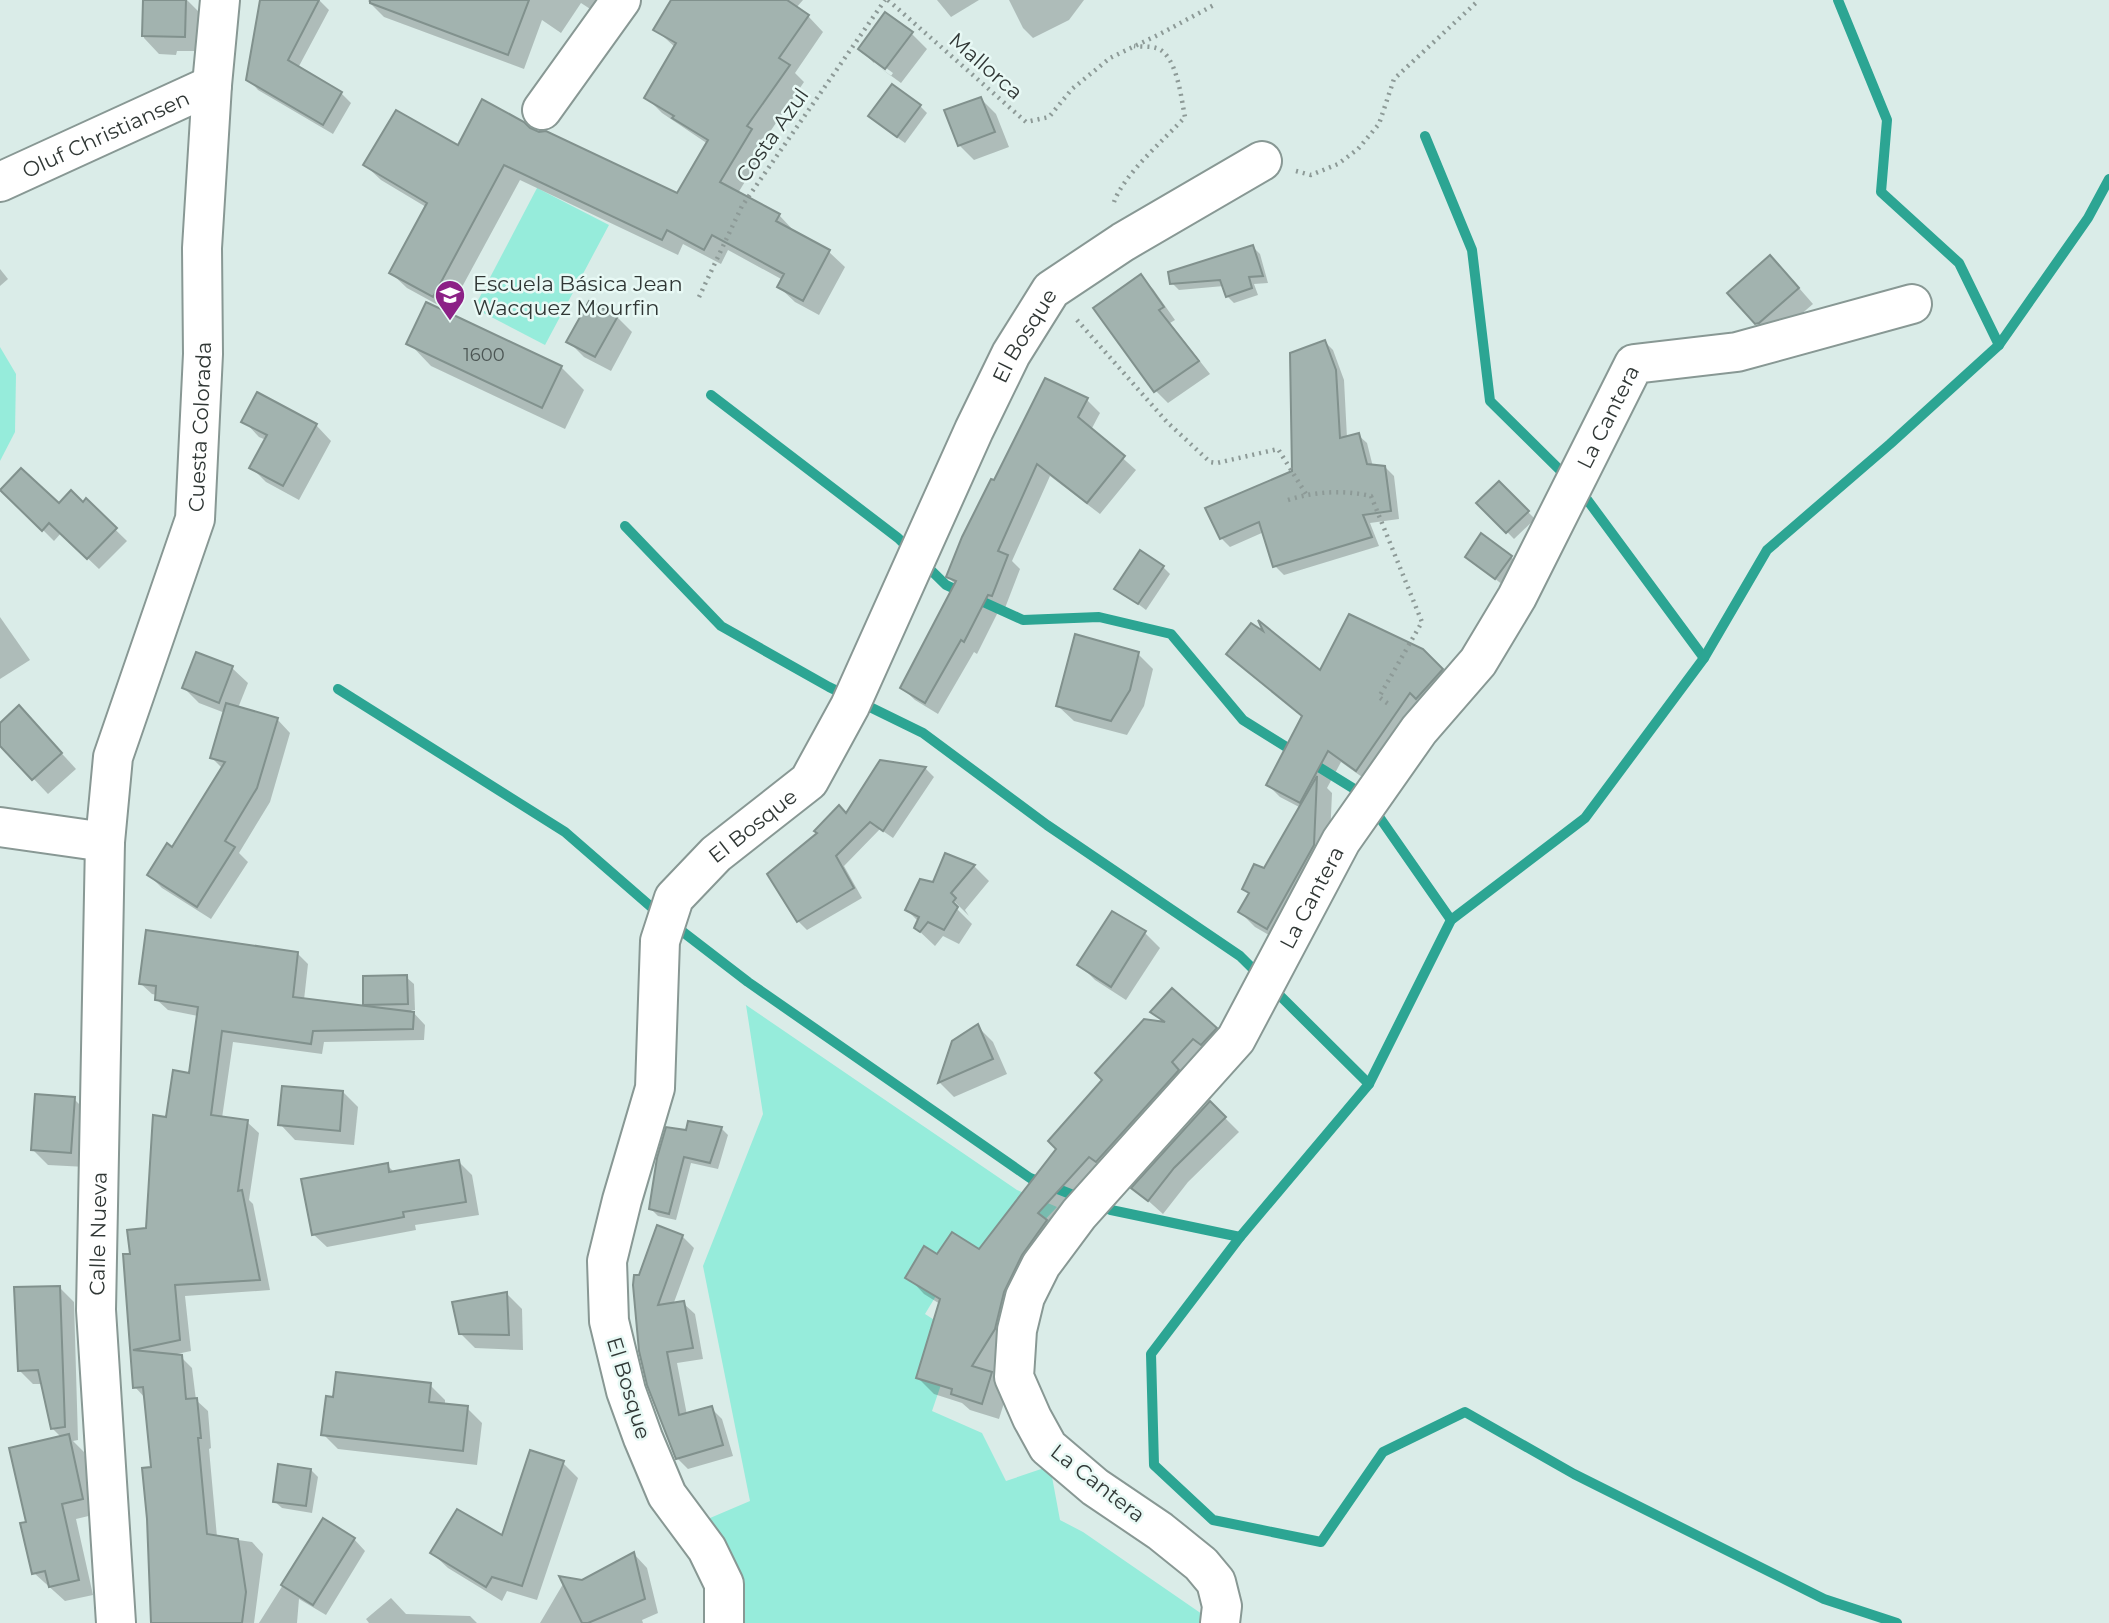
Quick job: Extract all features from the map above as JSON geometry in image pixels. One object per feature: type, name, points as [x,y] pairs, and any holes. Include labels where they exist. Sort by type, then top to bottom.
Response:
[{"type":"street","name":"Cuesta Colorada","points":[[105,842],[113,757],[195,519],[203,354],[202,248],[220,0]]},
{"type":"street","points":[[542,110],[621,0]]},
{"type":"street","name":"Oluf Christiansen","points":[[0,182],[212,86]]},
{"type":"street","name":"El Bosque","points":[[724,1623],[724,1584],[707,1549],[667,1494],[626,1391],[609,1321],[607,1261],[655,1088],[660,941],[674,898],[716,854],[809,781],[850,706],[1011,354],[1051,290],[1123,242],[1262,161]]},
{"type":"street","name":"La Cantera","points":[[1220,1623],[1222,1606],[1216,1581],[1160,1531],[1095,1486],[1048,1447],[1032,1418],[1014,1377],[1017,1329],[1025,1297],[1041,1265],[1079,1214],[1236,1038],[1341,841],[1419,730],[1478,662],[1517,597],[1634,364],[1737,352],[1912,304]]},
{"type":"street","points":[[0,827],[105,842]]},
{"type":"street","name":"Calle Nueva","points":[[105,842],[96,1310],[116,1623]]},
{"type":"path","name":"Mallorca","points":[[886,0],[1026,122],[1049,117],[1072,89],[1110,58],[1214,5]]},
{"type":"path","name":"Costa Azul","points":[[699,297],[742,206],[886,0]]},
{"type":"path","points":[[1262,161],[1311,175],[1338,164],[1358,149],[1379,124],[1394,79],[1479,0]]},
{"type":"path","points":[[1123,242],[1112,214],[1118,192],[1185,117],[1169,57],[1157,48],[1133,46]]},
{"type":"path","points":[[1051,290],[1167,422],[1210,462],[1217,463],[1278,449],[1306,494]]},
{"type":"path","points":[[1288,500],[1306,494],[1349,491],[1371,496],[1422,622],[1379,697],[1419,730]]},
{"type":"green space","points":[[537,188],[609,225],[545,345],[474,308]]},
{"type":"green space","points":[[0,347],[16,374],[15,432],[0,461]]},
{"type":"green space","points":[[746,1005],[1017,1190],[1057,1207],[1040,1225],[1017,1264],[957,1261],[925,1314],[958,1335],[932,1411],[982,1433],[1006,1481],[1050,1466],[1060,1520],[1083,1532],[1215,1623],[743,1623],[703,1521],[750,1501],[703,1266],[763,1114]]},
{"type":"building","points":[[143,0],[186,0],[185,37],[142,36]]},
{"type":"building","points":[[260,0],[319,0],[288,60],[342,92],[323,125],[246,80]]},
{"type":"building","points":[[370,0],[529,0],[508,55],[370,3]]},
{"type":"building","points":[[671,0],[787,0],[809,15],[779,58],[790,65],[747,126],[752,129],[720,182],[780,214],[776,221],[830,250],[803,301],[777,287],[784,274],[712,235],[704,250],[667,230],[662,240],[504,165],[433,297],[389,273],[427,203],[363,165],[396,110],[458,145],[482,99],[530,128],[539,132],[546,131],[677,193],[708,140],[644,98],[676,43],[653,30]]},
{"type":"building","points":[[885,12],[913,32],[885,69],[858,49]]},
{"type":"building","points":[[892,84],[921,105],[897,137],[868,116]]},
{"type":"building","points":[[981,97],[995,132],[958,146],[944,110]]},
{"type":"building","points":[[1253,245],[1263,276],[1249,277],[1252,288],[1226,297],[1220,280],[1170,284],[1168,272]]},
{"type":"building","points":[[1770,255],[1799,288],[1755,324],[1727,293]]},
{"type":"building","points":[[1141,274],[1164,307],[1159,310],[1199,361],[1154,392],[1093,308]]},
{"type":"building","points":[[589,301],[618,316],[595,357],[566,342]]},
{"type":"building","points":[[426,302],[562,366],[542,408],[406,344]]},
{"type":"building","points":[[1325,340],[1336,370],[1340,438],[1359,433],[1367,464],[1385,466],[1391,511],[1363,515],[1372,537],[1273,567],[1259,522],[1220,539],[1205,508],[1292,471],[1290,353]]},
{"type":"building","points":[[1045,378],[1088,398],[1078,417],[1125,456],[1087,503],[1037,464],[998,551],[1008,555],[992,596],[988,595],[964,642],[961,640],[925,703],[900,688],[956,581],[946,577],[962,537]]},
{"type":"building","points":[[257,392],[317,424],[283,486],[249,468],[267,435],[241,422]]},
{"type":"building","points":[[21,468],[59,503],[71,490],[83,502],[86,498],[117,528],[87,559],[49,523],[42,531],[0,490]]},
{"type":"building","points":[[1499,481],[1529,511],[1506,533],[1476,503]]},
{"type":"building","points":[[1481,533],[1512,556],[1495,579],[1465,557]]},
{"type":"building","points":[[1140,550],[1164,566],[1138,604],[1114,589]]},
{"type":"building","points":[[1349,614],[1423,649],[1443,669],[1416,699],[1410,693],[1356,771],[1328,751],[1300,803],[1266,785],[1302,716],[1226,654],[1251,623],[1263,631],[1258,620],[1320,670]]},
{"type":"building","points":[[1075,634],[1139,652],[1130,690],[1111,721],[1056,706]]},
{"type":"building","points":[[196,652],[233,666],[219,703],[182,688]]},
{"type":"building","points":[[226,703],[278,718],[257,788],[225,841],[235,847],[197,907],[147,875],[167,843],[172,847],[225,762],[210,758]]},
{"type":"building","points":[[19,705],[62,753],[32,780],[0,746],[0,723]]},
{"type":"building","points":[[880,760],[926,767],[883,831],[870,822],[836,856],[854,888],[797,922],[767,874],[817,833],[814,831],[839,805],[846,813]]},
{"type":"building","points":[[1317,776],[1314,845],[1267,929],[1238,912],[1249,893],[1242,889],[1254,864],[1264,868]]},
{"type":"building","points":[[945,853],[975,865],[951,893],[956,898],[953,902],[958,907],[944,930],[928,922],[920,932],[914,928],[919,917],[905,910],[920,879],[933,882]]},
{"type":"building","points":[[1112,911],[1146,931],[1111,987],[1077,965]]},
{"type":"building","points":[[146,930],[298,952],[293,997],[414,1012],[413,1029],[313,1031],[311,1044],[222,1031],[211,1115],[248,1120],[238,1191],[242,1190],[260,1280],[175,1285],[180,1340],[133,1350],[182,1355],[186,1399],[197,1398],[207,1534],[238,1539],[246,1592],[242,1623],[151,1623],[142,1468],[151,1467],[143,1387],[133,1388],[123,1254],[130,1254],[127,1230],[146,1228],[153,1115],[166,1117],[173,1070],[189,1073],[198,1007],[155,1000],[156,986],[139,984]]},
{"type":"building","points":[[407,975],[408,1004],[363,1005],[363,976]]},
{"type":"building","points":[[1172,988],[1217,1028],[1201,1045],[1193,1039],[1172,1062],[1179,1070],[1096,1162],[1089,1157],[1038,1213],[1047,1220],[1022,1255],[1004,1292],[995,1329],[972,1366],[992,1372],[982,1404],[951,1394],[952,1389],[916,1378],[940,1299],[905,1278],[924,1246],[937,1254],[952,1232],[979,1249],[1056,1149],[1048,1141],[1102,1080],[1095,1073],[1144,1019],[1165,1022],[1150,1012]]},
{"type":"building","points":[[978,1024],[993,1059],[938,1083],[952,1041]]},
{"type":"building","points":[[282,1086],[343,1091],[340,1131],[278,1125]]},
{"type":"building","points":[[35,1094],[75,1097],[71,1153],[31,1150]]},
{"type":"building","points":[[1210,1101],[1226,1117],[1174,1168],[1148,1201],[1131,1188]]},
{"type":"building","points":[[688,1121],[722,1127],[710,1163],[684,1157],[669,1214],[649,1209],[657,1158],[666,1127],[686,1130]]},
{"type":"building","points":[[459,1160],[466,1202],[403,1212],[404,1217],[312,1235],[301,1179],[388,1163],[389,1172]]},
{"type":"building","points":[[657,1225],[683,1235],[658,1305],[684,1301],[693,1348],[667,1352],[679,1415],[712,1406],[723,1445],[676,1459],[647,1385],[639,1351],[633,1285],[634,1275],[639,1275]]},
{"type":"building","points":[[60,1286],[65,1427],[51,1429],[38,1370],[18,1371],[14,1287]]},
{"type":"building","points":[[507,1292],[509,1335],[459,1334],[452,1302]]},
{"type":"building","points":[[336,1372],[431,1383],[429,1402],[468,1406],[463,1451],[321,1435],[326,1396],[333,1397]]},
{"type":"building","points":[[69,1434],[83,1499],[62,1504],[79,1580],[49,1587],[45,1571],[32,1574],[20,1523],[26,1522],[9,1448]]},
{"type":"building","points":[[530,1450],[564,1461],[522,1586],[492,1577],[486,1587],[430,1553],[457,1509],[502,1535]]},
{"type":"building","points":[[278,1464],[311,1469],[306,1506],[273,1502]]},
{"type":"building","points":[[323,1518],[355,1538],[313,1605],[281,1585]]},
{"type":"building","points":[[634,1552],[645,1599],[588,1623],[582,1623],[559,1576],[582,1580]]},
{"type":"waterway","points":[[1838,0],[1887,120],[1881,192],[1959,263],[1999,345]]},
{"type":"waterway","points":[[1425,136],[1472,250],[1490,401],[1569,479]]},
{"type":"waterway","points":[[1897,1623],[1824,1599],[1574,1474],[1465,1412],[1383,1452],[1321,1542],[1213,1520],[1154,1465],[1151,1354],[1240,1237],[1369,1084],[1451,920],[1585,818],[1704,658],[1767,550],[1999,345],[2088,218],[2109,179]]},
{"type":"waterway","points":[[711,395],[898,538],[946,585],[1023,620],[1099,617],[1171,634],[1243,720],[1296,753]]},
{"type":"waterway","points":[[1580,490],[1704,658]]},
{"type":"waterway","points":[[625,526],[721,626],[829,687],[923,733],[1047,825],[1240,956],[1369,1084]]},
{"type":"waterway","points":[[338,689],[565,832],[657,912],[748,982],[1030,1178],[1111,1210],[1240,1237]]},
{"type":"waterway","points":[[1309,761],[1364,795]]},
{"type":"waterway","points":[[1373,808],[1451,920]]},
{"type":"place","name":"Escuela Básica Jean Wacquez Mourfin","points":[[450,322]]}]
